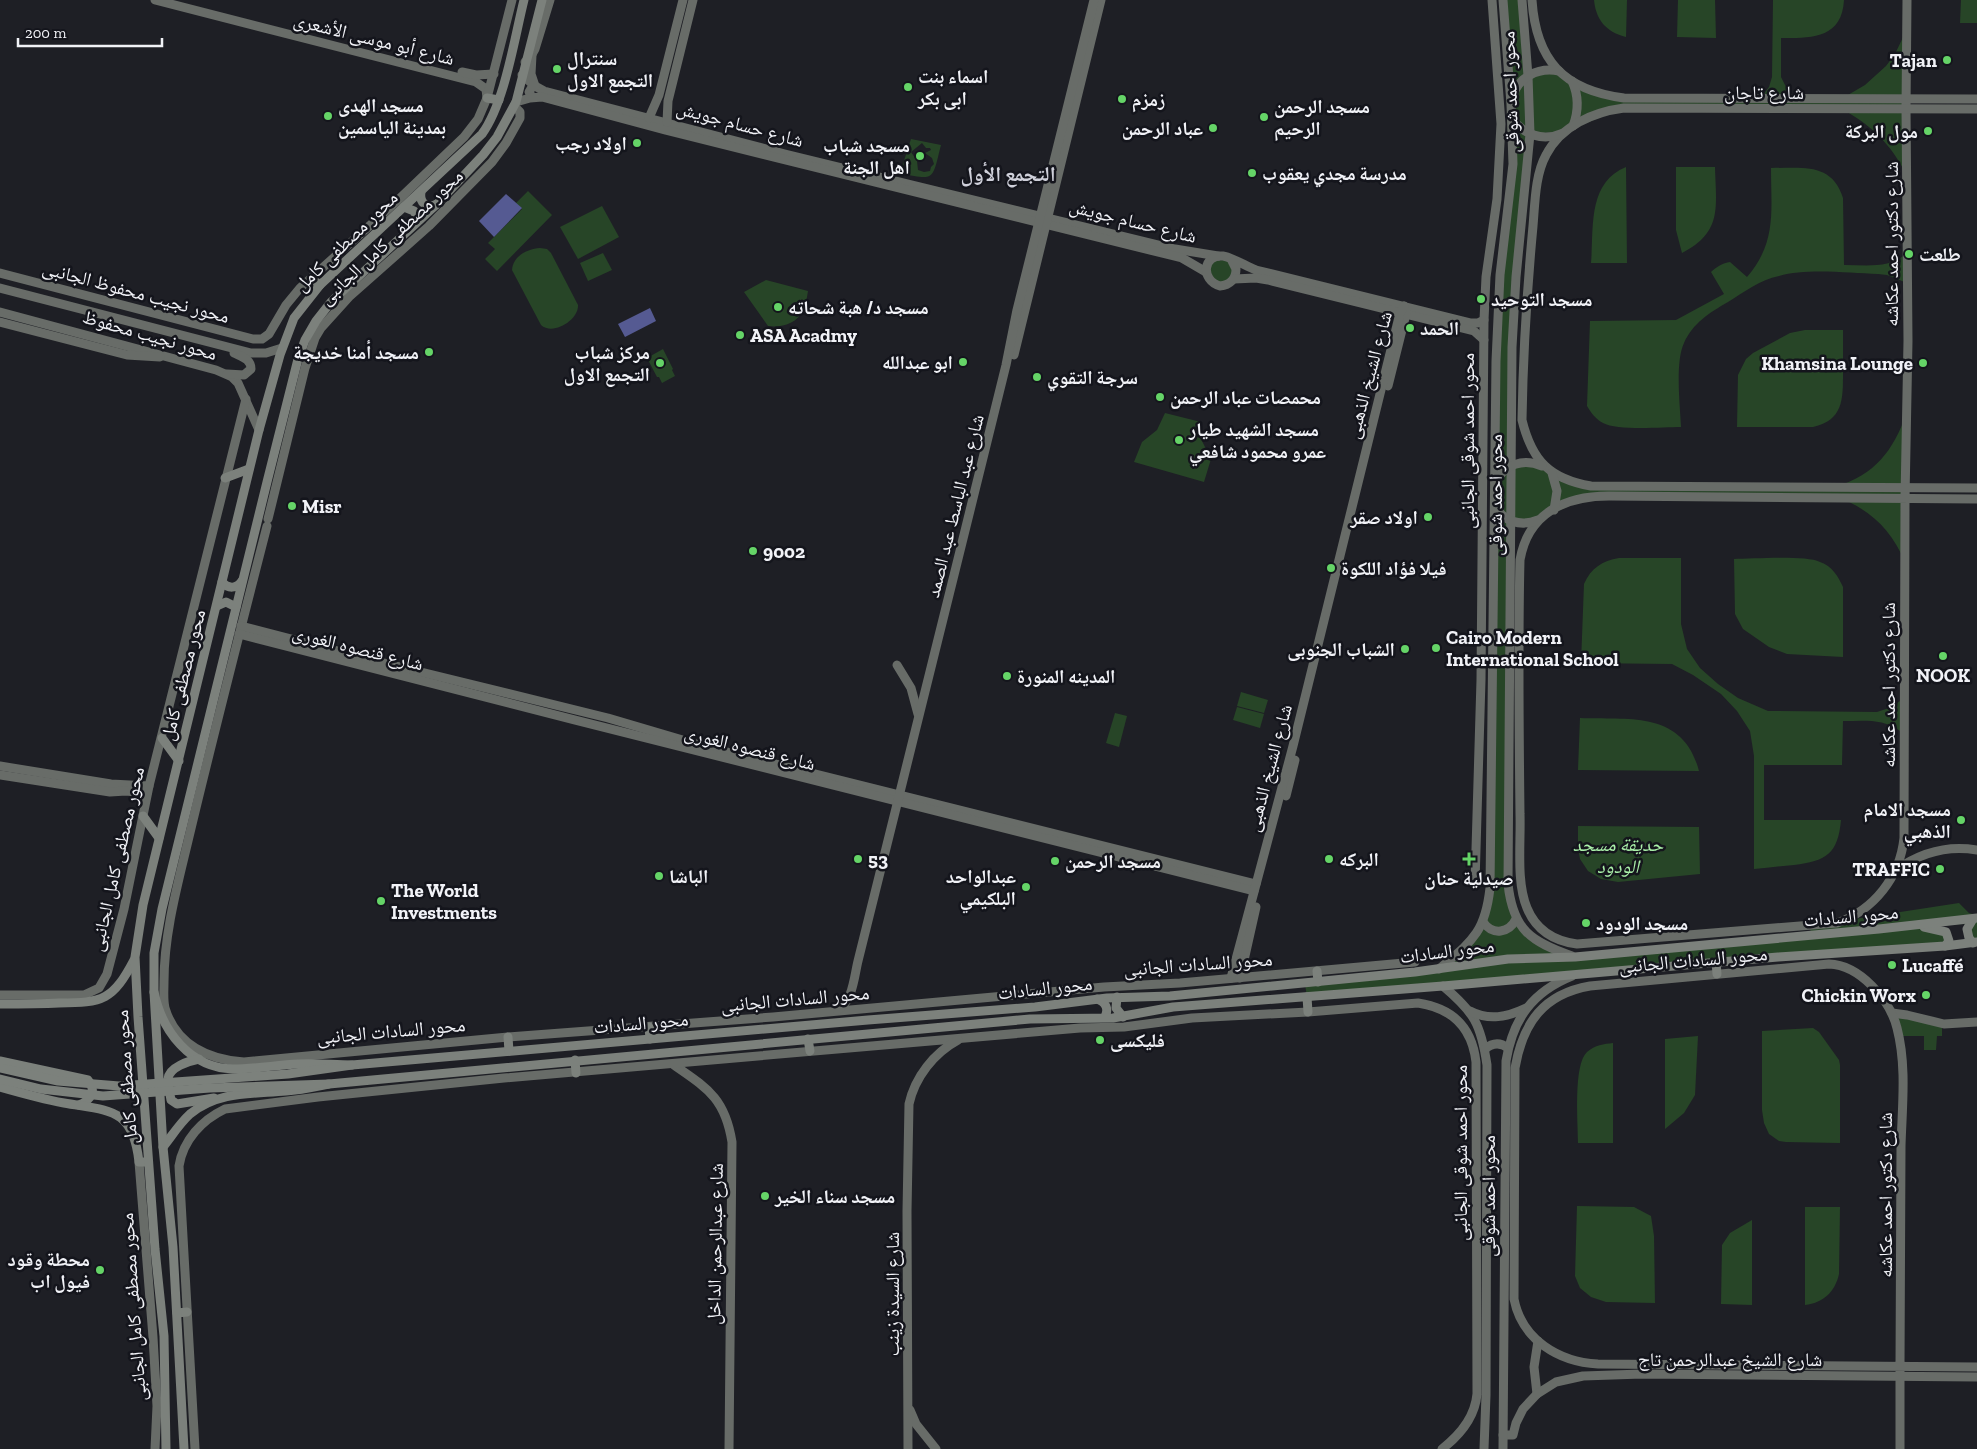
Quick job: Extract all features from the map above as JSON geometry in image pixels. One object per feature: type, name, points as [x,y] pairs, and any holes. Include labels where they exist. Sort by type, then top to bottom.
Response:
[{"type":"main road","name":"محور مصطفى كامل","points":[[166,1449],[164,1336],[148,1227],[143,1162],[135,957],[139,924],[159,838],[249,469],[282,348],[294,318],[320,285],[476,142],[492,118],[499,100],[524,0]]},
{"type":"main road","name":"محور مصطفى كامل","points":[[184,1449],[177,1313],[163,1147],[154,992],[154,953],[162,908],[242,580],[298,359],[305,340],[316,321],[331,302],[369,273],[491,146],[505,125],[515,104],[524,62],[542,0]]},
{"type":"main road","points":[[487,98],[499,100]]},
{"type":"main road","points":[[421,192],[421,200],[424,204],[430,206],[437,204]]},
{"type":"main road","points":[[404,208],[414,211],[419,220]]},
{"type":"main road","points":[[311,278],[320,285]]},
{"type":"main road","points":[[225,478],[249,469]]},
{"type":"main road","points":[[222,582],[233,587],[238,586],[242,580]]},
{"type":"main road","points":[[217,606],[226,602],[236,607]]},
{"type":"main road","points":[[162,738],[179,761]]},
{"type":"main road","points":[[143,816],[159,838]]},
{"type":"main road","points":[[1975,919],[1967,929],[1969,938],[1975,942]]},
{"type":"main road","name":"محور السادات","points":[[154,992],[160,1013],[172,1036],[182,1047],[199,1059],[219,1067],[234,1069],[300,1064],[352,1065],[1035,1007],[1097,999],[1170,996],[1318,982],[1508,959],[1575,957],[1920,926],[1975,919]]},
{"type":"main road","points":[[1810,926],[1812,936]]},
{"type":"main road","points":[[1920,926],[1946,932],[1949,938],[1945,946]]},
{"type":"main road","name":"محور السادات","points":[[163,1147],[189,1115],[219,1098],[237,1094],[575,1060],[1030,1019],[1123,1017],[1173,1007],[1716,962],[1945,946],[1975,942]]},
{"type":"main road","points":[[0,1004],[93,1002],[107,995],[119,984],[135,957]]},
{"type":"main road","points":[[1716,962],[1717,974]]},
{"type":"main road","points":[[1317,971],[1318,982]]},
{"type":"main road","points":[[1307,997],[1308,1012]]},
{"type":"main road","points":[[1117,998],[1116,1008],[1123,1017]]},
{"type":"main road","points":[[1097,999],[1106,1006],[1107,1012],[1104,1017]]},
{"type":"main road","points":[[867,1009],[868,1020]]},
{"type":"main road","points":[[649,1027],[650,1039]]},
{"type":"main road","points":[[508,1037],[509,1051]]},
{"type":"main road","points":[[808,1039],[810,1051]]},
{"type":"main road","points":[[199,1059],[184,1063],[169,1074],[171,1100],[178,1104],[204,1098],[219,1098]]},
{"type":"main road","points":[[575,1060],[576,1072]]},
{"type":"main road","points":[[0,1061],[88,1080],[92,1087],[92,1096],[79,1105]]},
{"type":"main road","points":[[0,1068],[58,1081],[119,1086],[288,1074],[352,1065]]},
{"type":"main road","points":[[0,1078],[41,1089],[103,1096],[210,1088],[328,1084]]},
{"type":"main road","points":[[0,1088],[110,1111],[124,1121],[135,1139],[143,1162]]},
{"type":"main road","points":[[177,1313],[187,1312]]},
{"type":"main road","points":[[153,1337],[164,1336]]},
{"type":"street","name":"شارع أبو موسى الأشعرى","points":[[155,0],[476,82],[486,89],[487,98]]},
{"type":"street","name":"محور مصطفى كامل الجانبى","points":[[264,338],[271,332],[286,305],[311,278],[396,202],[464,137],[478,119],[494,74],[512,0]]},
{"type":"street","points":[[532,98],[529,92],[535,86],[531,74],[532,55],[550,0]]},
{"type":"street","points":[[649,118],[659,95],[683,0]]},
{"type":"street","points":[[667,122],[670,92],[693,0]]},
{"type":"street","name":"شارع عبد الباسط عبد الصمد","points":[[834,1011],[844,1006],[850,995],[1011,368],[1094,0]]},
{"type":"street","name":"شارع عبد الباسط عبد الصمد","points":[[850,1010],[918,718],[1006,365],[1101,0]]},
{"type":"street","name":"محور احمد شوقى الجانبى","points":[[1474,883],[1481,680],[1484,320],[1486,277],[1497,199],[1501,124],[1492,0]]},
{"type":"street","name":"محور احمد شوقى","points":[[1439,968],[1466,945],[1483,922],[1490,888],[1494,490],[1499,304],[1502,256],[1513,164],[1511,104],[1503,0]]},
{"type":"street","name":"محور احمد شوقى","points":[[1522,0],[1530,134],[1514,314],[1509,894],[1516,920],[1526,932],[1543,945],[1575,957]]},
{"type":"street","points":[[1532,0],[1535,28],[1539,42],[1550,63],[1559,71]]},
{"type":"street","name":"شارع دكتور احمد عكاشه","points":[[1896,870],[1903,846],[1905,488],[1908,350],[1907,0]]},
{"type":"street","name":"شارع أبو موسى الأشعرى","points":[[182,1],[222,9],[469,74],[494,74]]},
{"type":"street","points":[[524,62],[532,55]]},
{"type":"street","points":[[1511,104],[1516,88],[1528,76],[1543,70],[1559,71]]},
{"type":"street","name":"شارع تاجان","points":[[1559,71],[1584,88],[1639,103],[1906,104],[1977,109]]},
{"type":"street","name":"شارع حسام جويش","points":[[522,74],[535,86],[544,91],[590,106],[1043,220],[1182,258],[1206,272]]},
{"type":"street","points":[[1511,117],[1519,127],[1530,134],[1548,137],[1570,129],[1578,108],[1576,89],[1572,81]]},
{"type":"street","name":"شارع حسام جويش","points":[[515,104],[532,98],[542,98],[590,106],[667,122],[728,142]]},
{"type":"street","name":"شارع تاجان","points":[[1906,104],[1977,99]]},
{"type":"street","name":"شارع تاجان","points":[[1546,468],[1528,439],[1522,420],[1529,268],[1538,178],[1545,156],[1559,138],[1570,129],[1585,119],[1604,111],[1624,108],[1639,103]]},
{"type":"street","name":"محور مصطفى كامل الجانبى","points":[[164,953],[184,856],[305,368],[315,338],[333,313],[369,273],[429,226],[492,162],[506,143],[520,118],[520,112],[515,104]]},
{"type":"street","name":"شارع حسام جويش","points":[[1043,220],[1184,251],[1218,256]]},
{"type":"street","points":[[1484,320],[1474,324],[1404,311],[1268,280],[1245,278],[1234,279],[1225,285],[1215,284],[1206,272],[1209,262],[1218,256],[1231,259],[1256,270],[1404,311],[1474,331],[1484,340]]},
{"type":"street","points":[[1231,259],[1236,269],[1234,279]]},
{"type":"street","name":"محور نجيب محفوظ الجانبى","points":[[0,273],[253,339],[264,338]]},
{"type":"street","name":"محور نجيب محفوظ","points":[[0,288],[256,354],[282,348]]},
{"type":"street","points":[[1485,303],[1499,304]]},
{"type":"street","points":[[125,306],[158,328]]},
{"type":"street","name":"شارع الشيخ الذهبى","points":[[1235,978],[1255,887],[1404,311]]},
{"type":"street","name":"شارع الشيخ الذهبى","points":[[1235,978],[1404,311]]},
{"type":"street","name":"محور نجيب محفوظ","points":[[0,312],[206,365],[238,383],[259,430]]},
{"type":"street","points":[[0,322],[127,355],[143,357],[169,356]]},
{"type":"street","points":[[220,345],[248,360],[251,364],[250,371],[244,375],[224,374]]},
{"type":"street","name":"محور مصطفى كامل الجانبى","points":[[0,995],[84,994],[99,988],[107,974],[121,923],[148,790],[246,399]]},
{"type":"street","points":[[1494,490],[1494,483],[1498,476],[1512,465],[1523,462],[1534,462],[1576,484],[1609,486],[1977,488]]},
{"type":"street","points":[[1546,468],[1557,491],[1554,510]]},
{"type":"street","points":[[1608,496],[1609,486]]},
{"type":"street","points":[[1779,497],[1780,487]]},
{"type":"street","points":[[1494,502],[1499,512],[1511,521],[1521,524],[1539,521],[1554,510],[1578,498],[1608,496],[1977,499]]},
{"type":"street","name":"محور السادات الجانبى","points":[[1539,521],[1530,529],[1525,538],[1522,548],[1520,572],[1522,880],[1527,907],[1536,924],[1550,936],[1577,944],[1837,923],[1848,919],[1881,893],[1896,870]]},
{"type":"street","name":"شارع قنصوه الغورى","points":[[240,630],[330,656],[1255,887]]},
{"type":"street","points":[[897,664],[911,688],[918,718]]},
{"type":"street","points":[[0,766],[38,776],[101,787],[148,790]]},
{"type":"street","points":[[0,775],[38,776]]},
{"type":"street","points":[[1476,833],[1491,835]]},
{"type":"street","points":[[1903,846],[1911,855],[1920,856]]},
{"type":"street","points":[[1896,870],[1920,856],[1947,849],[1977,850]]},
{"type":"street","points":[[1483,922],[1491,930],[1502,931],[1512,927],[1516,920]]},
{"type":"street","name":"محور السادات الجانبى","points":[[164,953],[164,1000],[166,1010],[177,1030],[200,1052],[218,1059],[244,1062],[508,1037],[867,1009],[1104,987],[1235,978],[1415,962]]},
{"type":"street","name":"محور السادات الجانبى","points":[[1514,1162],[1515,1076],[1518,1052],[1528,1026],[1549,1002],[1576,988],[1590,986],[1829,964],[1842,966]]},
{"type":"street","name":"شارع دكتور احمد عكاشه","points":[[1842,966],[1861,977],[1875,990],[1892,1013],[1898,1031],[1902,1061],[1900,1449]]},
{"type":"street","name":"محور احمد شوقى","points":[[1503,1449],[1505,1075],[1508,1048],[1517,1023],[1526,1008],[1550,986],[1576,974]]},
{"type":"street","name":"محور احمد شوقى","points":[[1443,986],[1470,1011],[1480,1031],[1485,1049],[1487,1075],[1481,1394],[1484,1449]]},
{"type":"street","name":"محور احمد شوقى الجانبى","points":[[1308,1012],[1418,1003],[1433,1005],[1447,1012],[1460,1022],[1474,1046],[1476,1062],[1481,1394]]},
{"type":"street","points":[[1470,1011],[1486,1017],[1497,1017],[1509,1016],[1526,1008]]},
{"type":"street","points":[[195,1449],[179,1166],[184,1148],[197,1129],[214,1114],[236,1106],[576,1072],[1080,1028],[1124,1027],[1192,1018],[1308,1012]]},
{"type":"street","points":[[1892,1013],[1942,1024],[1977,1022]]},
{"type":"street","name":"شارع السيدة زينب","points":[[908,1449],[907,1211],[909,1104],[912,1092],[930,1064],[950,1044],[961,1038]]},
{"type":"street","points":[[1485,1049],[1494,1044],[1502,1044],[1508,1048]]},
{"type":"street","name":"شارع عبدالرحمن الداخل","points":[[674,1064],[704,1085],[716,1098],[726,1114],[732,1138],[729,1449]]},
{"type":"street","points":[[1505,1162],[1514,1162],[1514,1299],[1524,1327],[1538,1341],[1534,1368],[1537,1394]]},
{"type":"street","name":"محور مصطفى كامل الجانبى","points":[[148,1227],[157,1406],[154,1449]]},
{"type":"street","points":[[1504,1286],[1514,1286]]},
{"type":"street","name":"شارع الشيخ عبدالرحمن تاج","points":[[1538,1341],[1556,1354],[1576,1362],[1977,1367]]},
{"type":"street","points":[[1642,1364],[1642,1374]]},
{"type":"street","name":"شارع الشيخ عبدالرحمن تاج","points":[[1502,1435],[1513,1436],[1516,1423],[1523,1409],[1547,1386],[1582,1376],[1642,1374],[1977,1377]]},
{"type":"street","points":[[1442,1449],[1465,1426],[1481,1394]]},
{"type":"street","points":[[908,1406],[916,1424],[936,1449]]},
{"type":"green space","points":[[1503,0],[1522,0],[1528,75],[1551,70],[1610,96],[1763,95],[1769,87],[1772,77],[1773,0],[1844,0],[1838,22],[1823,34],[1803,38],[1781,38],[1781,77],[1789,93],[1794,96],[1841,99],[1865,85],[1886,66],[1895,54],[1907,29],[1906,174],[1894,153],[1879,136],[1861,121],[1840,108],[1624,108],[1566,131],[1531,134],[1519,251],[1512,464],[1523,462],[1577,484],[1835,487],[1861,475],[1881,460],[1895,439],[1907,413],[1905,562],[1883,526],[1859,507],[1849,502],[1591,496],[1541,519],[1511,521],[1508,884],[1522,927],[1575,957],[1812,935],[1809,926],[1959,903],[1969,913],[1977,915],[1977,942],[1973,943],[1969,924],[1921,925],[1944,931],[1948,943],[1307,997],[1305,984],[1439,969],[1466,945],[1488,903],[1496,361],[1510,192]]},
{"type":"green space","points":[[1594,0],[1627,0],[1626,37],[1613,32],[1603,24],[1597,14]]},
{"type":"green space","points":[[1678,0],[1715,0],[1716,38],[1677,37]]},
{"type":"green space","points":[[1961,0],[1977,0],[1977,23],[1960,23]]},
{"type":"green space","points":[[911,139],[941,145],[934,171],[931,175],[920,177],[900,173]],"holes":[[[922,143],[926,148],[930,148],[931,150],[925,153],[932,158],[934,164],[930,171],[924,172],[918,170],[917,161],[911,152]]]},
{"type":"green space","points":[[1626,167],[1627,263],[1591,263],[1593,221],[1599,195],[1604,184],[1613,174]]},
{"type":"green space","points":[[1676,167],[1715,167],[1716,206],[1711,227],[1695,245],[1682,253],[1676,230]]},
{"type":"green space","points":[[1771,168],[1805,168],[1824,173],[1831,178],[1838,186],[1843,198],[1844,265],[1885,264],[1893,262],[1907,253],[1907,283],[1887,275],[1828,272],[1802,272],[1765,280],[1708,315],[1697,324],[1684,343],[1681,351],[1679,384],[1681,427],[1629,428],[1610,425],[1600,421],[1587,406],[1590,321],[1676,320],[1724,294],[1711,272],[1717,267],[1730,262],[1747,277],[1757,264],[1768,238],[1771,212]]},
{"type":"green space","points":[[528,191],[552,215],[497,271],[485,259],[495,249],[488,243],[522,209],[516,203]]},
{"type":"green space","points":[[602,206],[619,237],[578,259],[560,227]]},
{"type":"green space","points":[[547,249],[551,253],[578,305],[577,311],[570,321],[552,329],[541,325],[512,270],[518,257],[530,250]]},
{"type":"green space","points":[[603,253],[612,270],[588,281],[580,263]]},
{"type":"green space","points":[[1231,259],[1234,279],[1215,284],[1207,267],[1209,262]]},
{"type":"green space","points":[[766,280],[808,291],[804,309],[792,322],[783,326],[768,326],[744,292]]},
{"type":"green space","points":[[1805,330],[1843,330],[1843,392],[1836,414],[1823,424],[1813,427],[1737,427],[1738,375],[1746,359],[1753,353],[1790,333]]},
{"type":"green space","name":"مركز شباب التجمع الاول","points":[[663,349],[675,376],[662,383],[647,358]]},
{"type":"green space","points":[[1165,413],[1201,422],[1202,441],[1211,459],[1204,482],[1134,462],[1142,442],[1157,430]]},
{"type":"green space","points":[[1619,558],[1681,558],[1681,624],[1687,649],[1700,668],[1738,698],[1768,711],[1877,712],[1889,708],[1900,701],[1900,731],[1880,722],[1843,721],[1842,765],[1764,765],[1764,820],[1841,820],[1837,841],[1828,854],[1822,858],[1805,863],[1754,869],[1754,756],[1750,731],[1737,711],[1721,694],[1693,675],[1672,664],[1581,663],[1584,584],[1598,566]]},
{"type":"green space","points":[[1779,558],[1813,560],[1831,569],[1837,575],[1843,587],[1843,657],[1787,654],[1769,647],[1743,629],[1735,614],[1734,559]]},
{"type":"green space","points":[[1241,692],[1268,700],[1264,713],[1237,706]]},
{"type":"green space","points":[[1237,707],[1264,714],[1260,728],[1233,720]]},
{"type":"green space","points":[[1115,713],[1127,716],[1119,747],[1106,743]]},
{"type":"green space","points":[[1580,718],[1635,720],[1652,722],[1667,728],[1681,737],[1691,751],[1699,771],[1578,770]]},
{"type":"green space","name":"حديقة مسجد الودود","points":[[1578,826],[1699,827],[1700,874],[1618,882],[1601,879],[1588,871],[1580,859]]},
{"type":"green space","points":[[1897,1013],[1942,1024],[1942,1036],[1937,1036],[1936,1050],[1924,1050],[1924,1036],[1899,1036]]},
{"type":"green space","points":[[1813,1028],[1819,1032],[1839,1060],[1840,1143],[1779,1141],[1769,1134],[1764,1123],[1762,1110],[1762,1031]]},
{"type":"green space","points":[[1698,1036],[1695,1095],[1684,1113],[1665,1129],[1665,1039]]},
{"type":"green space","points":[[1613,1043],[1613,1143],[1578,1143],[1577,1095],[1583,1059],[1587,1052],[1593,1048]]},
{"type":"green space","points":[[1577,1206],[1634,1207],[1651,1216],[1654,1236],[1655,1303],[1606,1302],[1591,1297],[1580,1288],[1575,1276]]},
{"type":"green space","points":[[1805,1207],[1840,1207],[1839,1274],[1835,1286],[1823,1299],[1805,1305]]},
{"type":"green space","points":[[1752,1220],[1752,1305],[1721,1304],[1722,1245],[1730,1233]]},
{"type":"water","points":[[506,194],[522,208],[494,237],[479,221]]},
{"type":"water","points":[[650,308],[656,321],[625,337],[618,324]]},
{"type":"place","name":"Tajan","points":[[1947,60]]},
{"type":"place","name":"سنترال التجمع الاول","points":[[557,69]]},
{"type":"place","name":"اسماء بنت ابى بكر","points":[[908,87]]},
{"type":"place","name":"زمزم","points":[[1122,99]]},
{"type":"place","name":"مسجد الهدى بمدينة الياسمين","points":[[328,116]]},
{"type":"place","name":"مسجد الرحمن الرحيم","points":[[1264,117]]},
{"type":"place","name":"عباد الرحمن","points":[[1213,128]]},
{"type":"place","name":"مول البركة","points":[[1928,131]]},
{"type":"place","name":"اولاد رجب","points":[[637,143]]},
{"type":"place","name":"مسجد شباب اهل الجنة","points":[[920,156]]},
{"type":"place","name":"مدرسة مجدي يعقوب","points":[[1252,173]]},
{"type":"place","name":"طلعت","points":[[1909,254]]},
{"type":"place","name":"مسجد التوحيد","points":[[1481,299]]},
{"type":"place","name":"مسجد د/ هبة شحاته","points":[[778,307]]},
{"type":"place","name":"الحمد","points":[[1410,328]]},
{"type":"place","name":"ASA Acadmy","points":[[740,335]]},
{"type":"place","name":"مسجد أمنا خديجة","points":[[429,352]]},
{"type":"place","name":"ابو عبدالله","points":[[963,362]]},
{"type":"place","name":"مركز شباب التجمع الاول","points":[[660,363]]},
{"type":"place","name":"Khamsina Lounge","points":[[1923,363]]},
{"type":"place","name":"سرجة التقوي","points":[[1037,377]]},
{"type":"place","name":"محمصات عباد الرحمن","points":[[1160,397]]},
{"type":"place","name":"مسجد الشهيد طيار عمرو محمود شافعي","points":[[1179,440]]},
{"type":"place","name":"Misr","points":[[292,506]]},
{"type":"place","name":"اولاد صقر","points":[[1428,517]]},
{"type":"place","name":"9002","points":[[753,551]]},
{"type":"place","name":"فيلا فؤاد اللكوة","points":[[1331,568]]},
{"type":"place","name":"Cairo Modern International School","points":[[1436,648]]},
{"type":"place","name":"الشباب الجنوبى","points":[[1405,649]]},
{"type":"place","name":"NOOK","points":[[1943,656]]},
{"type":"place","name":"المدينه المنورة","points":[[1007,676]]},
{"type":"place","name":"مسجد الامام الذهبي","points":[[1961,820]]},
{"type":"place","name":"53","points":[[858,859]]},
{"type":"place","name":"البركه","points":[[1329,859]]},
{"type":"place","name":"صيدلية حنان","points":[[1469,859]]},
{"type":"place","name":"مسجد الرحمن","points":[[1055,861]]},
{"type":"place","name":"TRAFFIC","points":[[1940,869]]},
{"type":"place","name":"الباشا","points":[[659,876]]},
{"type":"place","name":"عبدالواحد البلكيمي","points":[[1026,887]]},
{"type":"place","name":"The World Investments","points":[[381,901]]},
{"type":"place","name":"مسجد الودود","points":[[1586,923]]},
{"type":"place","name":"Lucaffé","points":[[1892,965]]},
{"type":"place","name":"Chickin Worx","points":[[1926,995]]},
{"type":"place","name":"فليكسى","points":[[1100,1040]]},
{"type":"place","name":"مسجد سناء الخير","points":[[765,1196]]},
{"type":"place","name":"محطة وقود فيول اب","points":[[100,1270]]},
{"type":"district","name":"التجمع الأول","points":[[1008,173]]}]
